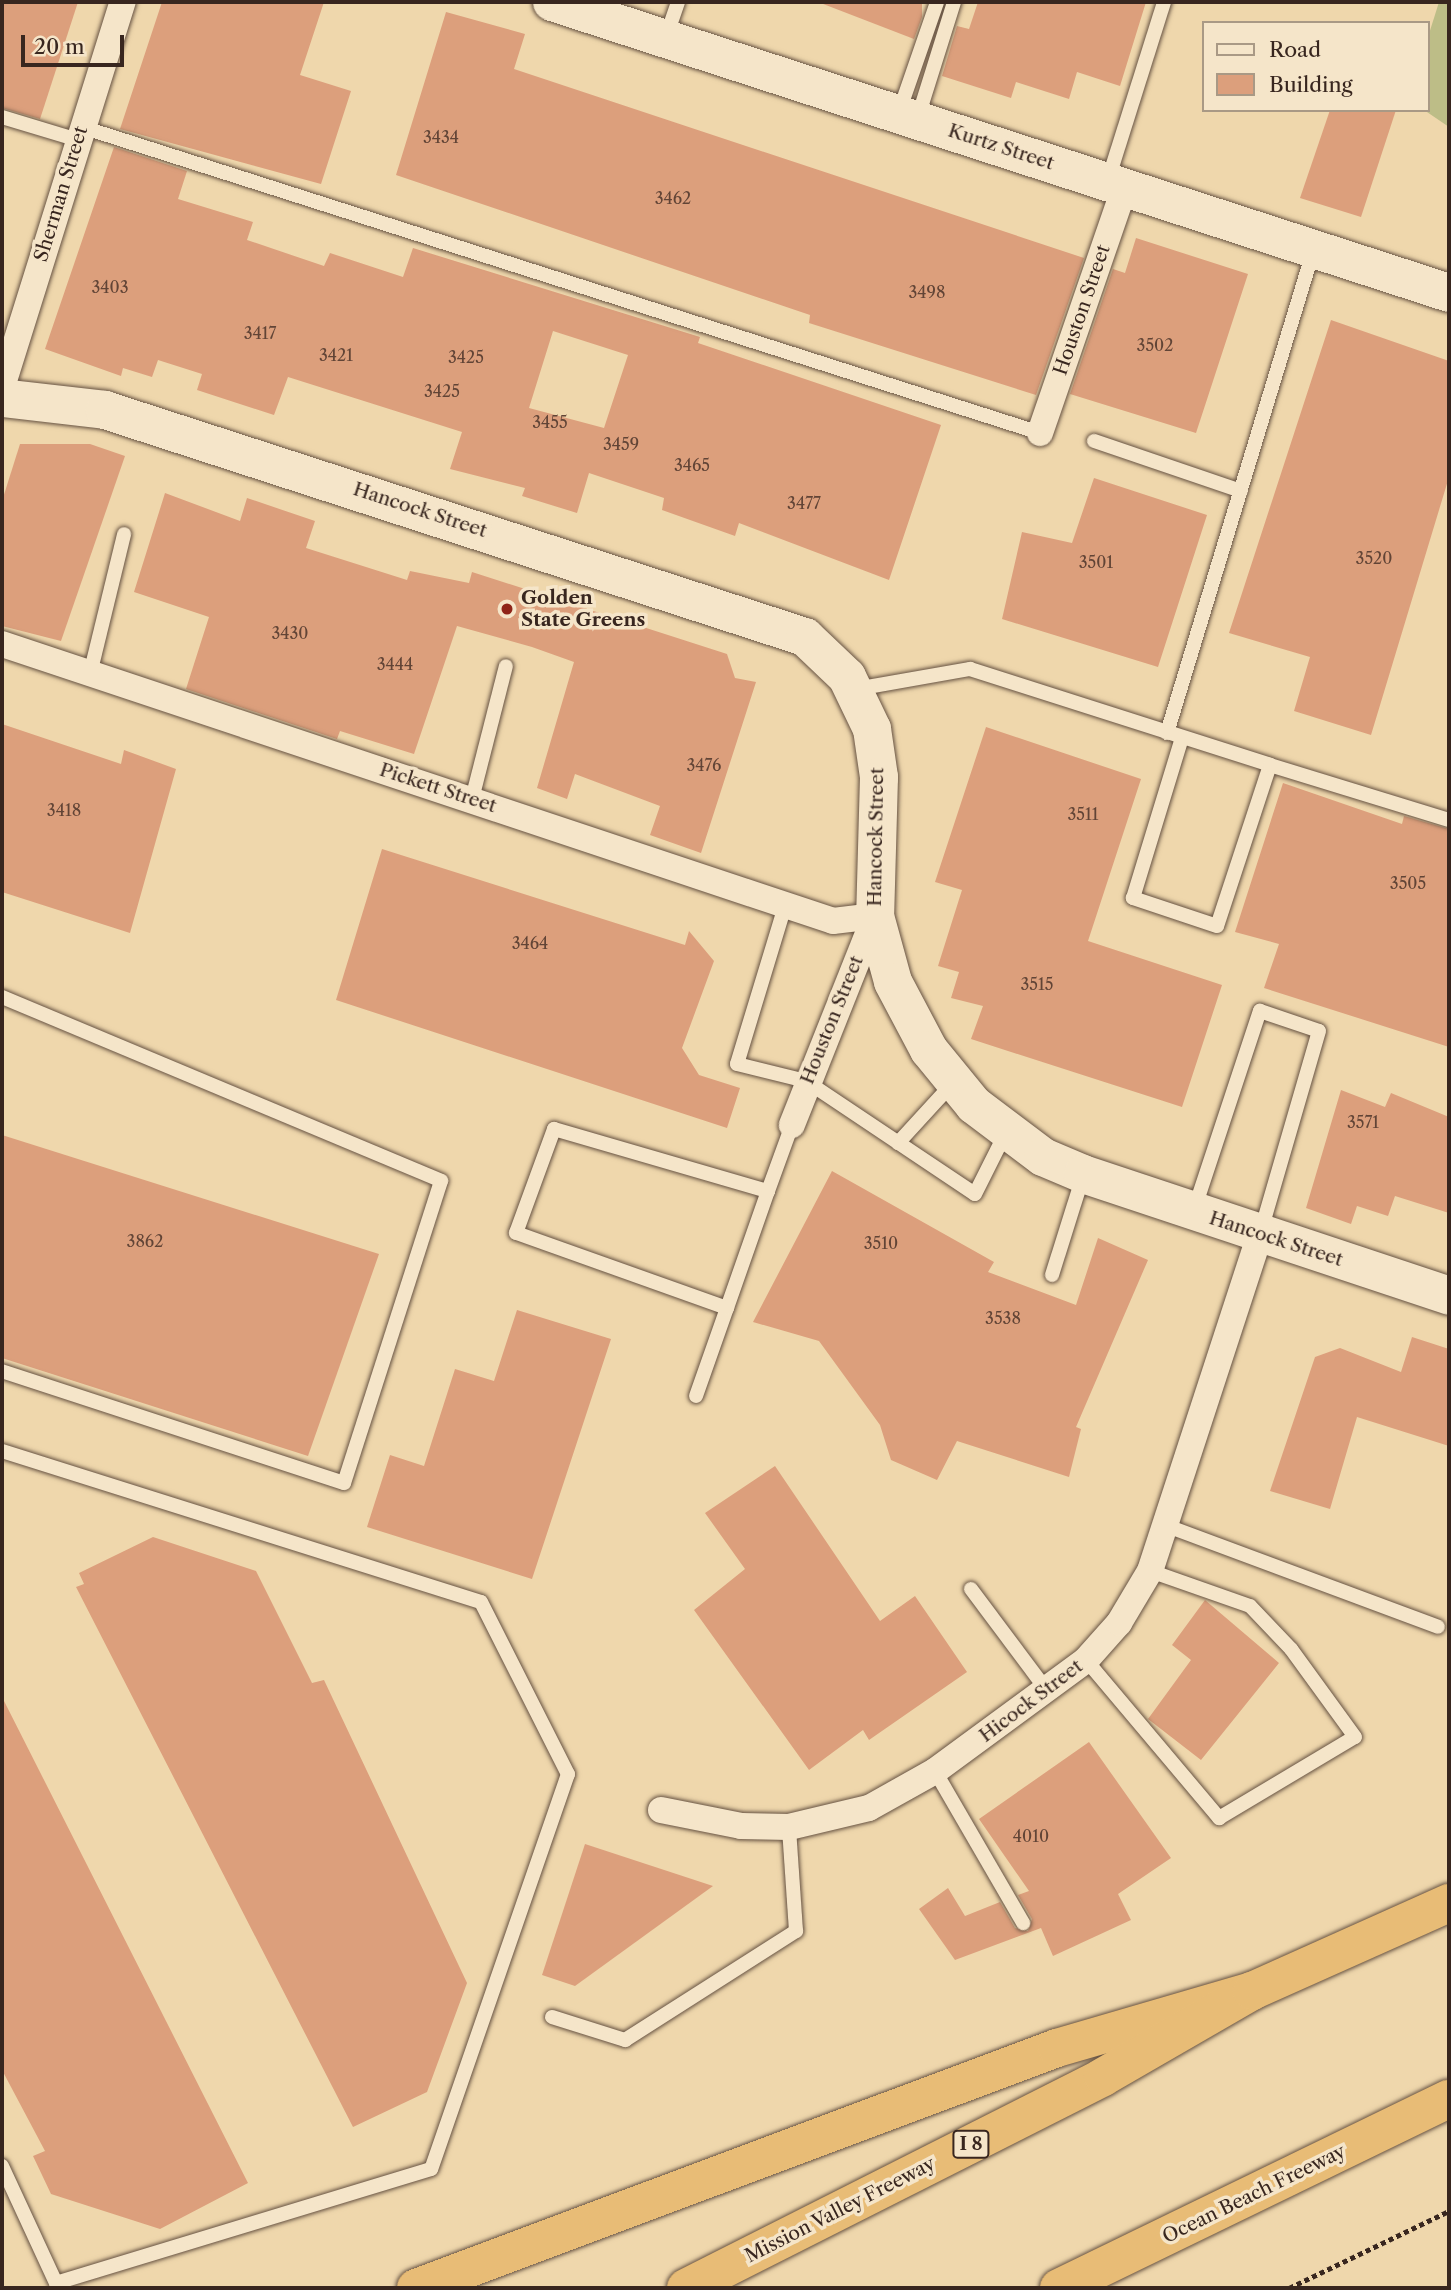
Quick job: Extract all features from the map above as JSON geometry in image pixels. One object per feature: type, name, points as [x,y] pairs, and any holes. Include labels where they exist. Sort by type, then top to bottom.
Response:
[{"type":"highway","name":"I 8","points":[[1252,1991],[1449,1903]]},
{"type":"highway","points":[[416,2288],[1057,2048],[1252,1991]]},
{"type":"highway","name":"Mission Valley Freeway","points":[[687,2288],[1103,2077],[1252,1991]]},
{"type":"highway","name":"Ocean Beach Freeway","points":[[1059,2288],[1449,2099]]},
{"type":"street","name":"Sherman Street","points":[[2,387],[123,2]]},
{"type":"street","name":"Kurtz Street","points":[[552,2],[620,12],[665,38],[1449,293]]},
{"type":"street","name":"Houston Street","points":[[1040,433],[1116,184]]},
{"type":"street","name":"Hancock Street","points":[[2,398],[105,410],[782,626],[822,650],[855,689],[877,760],[875,916],[893,982],[953,1083],[1006,1132],[1083,1174],[1449,1296]]},
{"type":"street","name":"Pickett Street","points":[[2,643],[785,906],[833,921],[875,916]]},
{"type":"street","name":"Houston Street","points":[[792,1125],[806,1081],[875,916]]},
{"type":"street","name":"Hicock Street","points":[[661,1810],[741,1826],[789,1827],[869,1808],[935,1771],[1048,1692],[1086,1660],[1119,1623],[1150,1571],[1167,1526],[1260,1234]]},
{"type":"lane","points":[[665,38],[678,2]]},
{"type":"lane","points":[[908,117],[937,2]]},
{"type":"lane","points":[[908,117],[954,2]]},
{"type":"lane","points":[[1116,184],[1164,2]]},
{"type":"lane","points":[[2,117],[80,133],[1040,433]]},
{"type":"lane","points":[[1167,733],[1314,249]]},
{"type":"lane","points":[[1094,441],[1241,491]]},
{"type":"lane","points":[[90,674],[124,534]]},
{"type":"lane","points":[[472,799],[506,666]]},
{"type":"lane","points":[[855,689],[970,669],[1449,820]]},
{"type":"lane","points":[[1182,738],[1133,898],[1217,926],[1270,765]]},
{"type":"lane","points":[[785,906],[737,1064],[806,1081],[975,1194],[1006,1132]]},
{"type":"lane","points":[[2,997],[441,1181],[344,1483],[2,1371]]},
{"type":"lane","points":[[1194,1211],[1260,1011],[1319,1031],[1260,1234]]},
{"type":"lane","points":[[898,1143],[953,1083]]},
{"type":"lane","points":[[696,1395],[792,1125]]},
{"type":"lane","points":[[727,1307],[516,1233],[554,1129],[768,1191]]},
{"type":"lane","points":[[1052,1275],[1083,1174]]},
{"type":"lane","points":[[2,1451],[481,1602],[568,1774],[431,2169],[56,2283],[2,2166]]},
{"type":"lane","points":[[1167,1526],[1438,1627]]},
{"type":"lane","points":[[1086,1660],[1219,1818],[1355,1737],[1291,1648],[1250,1606],[1150,1571]]},
{"type":"lane","points":[[971,1589],[1048,1692]]},
{"type":"lane","points":[[935,1771],[1023,1923]]},
{"type":"lane","points":[[552,2017],[625,2040],[796,1931],[789,1827]]},
{"type":"path","points":[[1289,2288],[1449,2211]]},
{"type":"green space","points":[[1439,2],[1449,2],[1449,127],[1427,112],[1430,112],[1430,31]]},
{"type":"building","points":[[2,2],[78,2],[40,119],[2,108]]},
{"type":"building","points":[[162,2],[324,2],[300,75],[351,91],[321,184],[120,129]]},
{"type":"building","points":[[818,2],[922,2],[922,17],[914,39]]},
{"type":"building","points":[[978,2],[1146,2],[1120,86],[1077,72],[1069,99],[1016,82],[1011,98],[942,76],[957,26],[969,29]]},
{"type":"building","points":[[446,12],[525,34],[514,69],[1084,258],[1036,395],[809,323],[810,315],[396,175]]},
{"type":"building","points":[[1329,112],[1395,112],[1361,217],[1300,198]]},
{"type":"building","points":[[114,147],[187,171],[178,199],[253,222],[247,240],[324,266],[330,253],[403,277],[413,248],[700,337],[698,343],[941,425],[889,580],[739,523],[735,536],[662,510],[664,498],[589,473],[577,513],[522,496],[525,488],[450,469],[462,432],[288,377],[274,415],[197,390],[202,374],[158,360],[152,377],[123,368],[121,376],[45,349]],"holes":[[[553,331],[628,355],[604,428],[529,408]]]},
{"type":"building","points":[[1136,238],[1248,274],[1196,433],[1070,394],[1113,269],[1125,273]]},
{"type":"building","points":[[1331,320],[1449,361],[1449,477],[1371,735],[1294,711],[1310,657],[1229,633]]},
{"type":"building","points":[[20,444],[90,444],[125,456],[61,641],[2,626],[2,501]]},
{"type":"building","points":[[1094,478],[1207,515],[1158,667],[1002,619],[1022,532],[1072,543]]},
{"type":"building","points":[[165,493],[240,521],[247,498],[315,521],[306,548],[407,580],[410,571],[469,583],[472,572],[727,654],[735,678],[756,682],[701,853],[650,835],[660,806],[575,774],[567,799],[537,788],[574,662],[532,647],[457,626],[414,754],[340,731],[337,739],[186,689],[209,617],[134,592]]},
{"type":"building","points":[[2,724],[121,764],[124,750],[176,769],[130,933],[2,892]]},
{"type":"building","points":[[986,727],[1141,779],[1088,941],[1222,985],[1182,1107],[971,1039],[983,1006],[951,998],[959,972],[938,966],[962,890],[935,882]]},
{"type":"building","points":[[1283,783],[1402,824],[1404,816],[1449,829],[1449,1047],[1264,988],[1279,944],[1235,932]]},
{"type":"building","points":[[382,849],[685,945],[689,931],[714,961],[682,1048],[699,1075],[740,1088],[727,1128],[336,1000]]},
{"type":"building","points":[[1341,1090],[1385,1107],[1391,1093],[1449,1117],[1449,1213],[1395,1196],[1388,1216],[1357,1206],[1351,1224],[1306,1208]]},
{"type":"building","points":[[2,1135],[379,1254],[308,1456],[2,1358]]},
{"type":"building","points":[[832,1171],[994,1262],[988,1272],[1076,1305],[1098,1238],[1148,1260],[1076,1427],[1081,1429],[1069,1477],[957,1441],[937,1480],[891,1460],[880,1425],[819,1341],[753,1322]]},
{"type":"building","points":[[517,1310],[611,1339],[532,1579],[367,1527],[390,1455],[424,1466],[455,1369],[494,1381]]},
{"type":"building","points":[[1412,1337],[1449,1349],[1449,1446],[1357,1417],[1330,1509],[1270,1491],[1315,1357],[1340,1348],[1401,1372]]},
{"type":"building","points":[[775,1466],[880,1621],[915,1596],[967,1672],[869,1740],[863,1730],[809,1770],[694,1610],[745,1569],[705,1513]]},
{"type":"building","points":[[153,1537],[256,1571],[312,1683],[324,1680],[467,1983],[427,2092],[353,2127],[76,1587],[84,1584],[79,1573]]},
{"type":"building","points":[[1205,1600],[1279,1663],[1201,1760],[1148,1719],[1191,1660],[1172,1645]]},
{"type":"building","points":[[2,1697],[248,2183],[160,2229],[51,2194],[33,2156],[45,2151],[2,2070]]},
{"type":"building","points":[[1089,1742],[1171,1858],[1118,1894],[1131,1920],[1053,1956],[1041,1928],[955,1960],[919,1909],[948,1888],[965,1916],[1000,1902],[1015,1928],[1028,1931],[1032,1919],[1018,1895],[1029,1891],[979,1819]]},
{"type":"building","points":[[585,1844],[713,1886],[575,1986],[542,1975]]},
{"type":"place","name":"Golden State Greens","points":[[507,609]]}]
